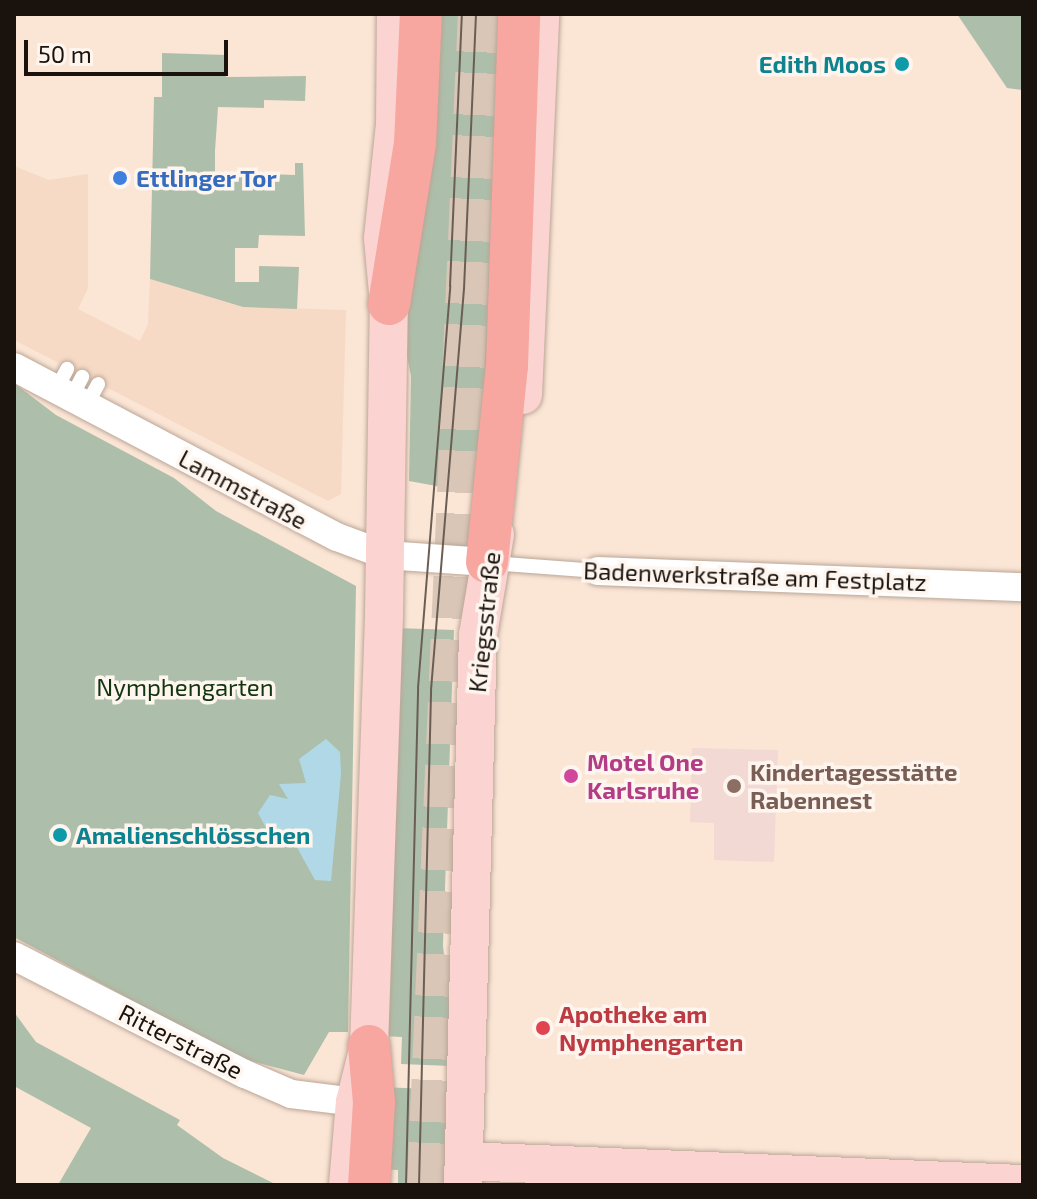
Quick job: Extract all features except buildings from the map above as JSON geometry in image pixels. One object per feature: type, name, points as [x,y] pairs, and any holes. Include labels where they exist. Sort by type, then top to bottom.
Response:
[{"type":"main road","points":[[369,1185],[374,1102],[369,1046],[385,555],[389,304],[383,238],[395,124],[396,14]]},
{"type":"main road","points":[[389,304],[415,144],[421,14]]},
{"type":"main road","points":[[487,562],[507,365],[519,14]]},
{"type":"main road","name":"Kriegsstraße","points":[[464,1173],[475,716],[487,562],[511,470],[528,367],[540,14]]},
{"type":"main road","points":[[348,1185],[355,1102],[369,1046]]},
{"type":"main road","points":[[464,1173],[1017,1184]]},
{"type":"street","name":"Lammstraße","points":[[14,367],[76,387],[330,535],[385,555],[487,562]]},
{"type":"street","name":"Badenwerkstraße am Festplatz","points":[[598,571],[1023,587]]},
{"type":"street","name":"Ritterstraße","points":[[14,956],[245,1074],[291,1094],[355,1102]]},
{"type":"lane","name":"Badenwerkstraße am Festplatz","points":[[487,562],[598,571]]},
{"type":"shaded area","points":[[14,166],[49,180],[88,174],[88,288],[78,309],[140,341],[148,324],[150,279],[243,307],[346,310],[341,494],[328,501],[14,340]]},
{"type":"shaded area","name":"Kindertagesstätte Rabennest","points":[[692,748],[778,750],[774,862],[714,860],[714,823],[690,822]]},
{"type":"green space","points":[[433,14],[507,14],[485,495],[409,481],[411,376],[403,336]]},
{"type":"green space","points":[[957,14],[1023,14],[1023,90],[1007,88]]},
{"type":"green space","points":[[162,53],[226,55],[226,77],[306,76],[305,101],[264,100],[264,108],[218,107],[215,151],[215,172],[295,175],[295,163],[303,163],[305,236],[259,235],[258,248],[235,248],[235,282],[259,282],[259,266],[299,267],[297,309],[243,307],[150,279],[154,97],[162,97]]},
{"type":"green space","name":"Nymphengarten","points":[[14,383],[56,415],[174,478],[216,511],[356,586],[348,1032],[329,1032],[304,1075],[240,1058],[14,937]]},
{"type":"green space","points":[[396,628],[454,630],[443,946],[452,1025],[451,1066],[401,1064],[402,1037],[382,1036]]},
{"type":"green space","points":[[14,1012],[36,1042],[180,1120],[177,1125],[223,1158],[277,1185],[58,1185],[91,1128],[14,1086]]},
{"type":"green space","points":[[380,1087],[429,1089],[428,1108],[450,1109],[450,1185],[398,1185],[398,1170],[377,1169]]},
{"type":"water","points":[[326,739],[340,752],[341,774],[331,881],[315,880],[288,831],[265,826],[258,813],[270,795],[288,799],[279,784],[306,783],[299,759]]},
{"type":"tunnel","points":[[428,1185],[479,14]]},
{"type":"tram line","points":[[406,1185],[418,688],[450,286],[462,14]]},
{"type":"tram line","points":[[419,1185],[431,690],[464,289],[476,14]]},
{"type":"place","name":"Edith Moos","points":[[902,64]]},
{"type":"place","name":"Ettlinger Tor","points":[[120,178]]},
{"type":"place","name":"Motel One Karlsruhe","points":[[571,776]]},
{"type":"place","name":"Kindertagesstätte Rabennest","points":[[734,786]]},
{"type":"place","name":"Amalienschlösschen","points":[[60,835]]},
{"type":"place","name":"Apotheke am Nymphengarten","points":[[543,1028]]}]
